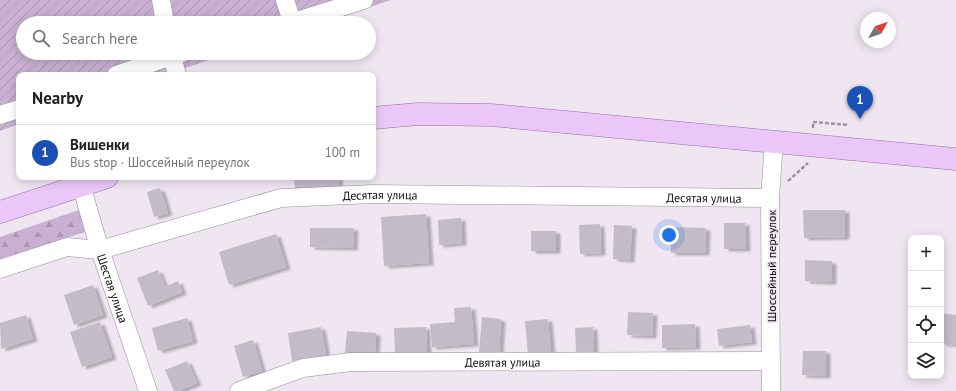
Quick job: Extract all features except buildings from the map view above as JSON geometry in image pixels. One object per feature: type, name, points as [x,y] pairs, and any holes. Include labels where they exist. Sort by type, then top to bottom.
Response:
[{"type":"main road","points":[[376,118],[418,114],[491,115],[956,159]]},
{"type":"main road","points":[[0,212],[97,180]]},
{"type":"street","points":[[160,0],[163,16]]},
{"type":"street","points":[[284,0],[289,16]]},
{"type":"street","points":[[313,16],[364,0]]},
{"type":"street","points":[[124,72],[158,60]]},
{"type":"street","points":[[176,60],[177,72]]},
{"type":"street","points":[[0,115],[16,110]]},
{"type":"street","name":"Шоссейный переулок","points":[[771,391],[770,198],[774,142]]},
{"type":"street","name":"Шестая улица","points":[[81,185],[100,250],[148,391]]},
{"type":"street","name":"Десятая улица","points":[[0,269],[67,247],[100,250],[281,198],[373,194],[770,198]]},
{"type":"street","name":"Девятая улица","points":[[239,391],[303,368],[351,362],[771,361]]},
{"type":"path","points":[[770,198],[809,163]]},
{"type":"green space","points":[[0,0],[391,0],[342,16],[16,16],[16,60],[209,60],[173,72],[16,72],[16,125],[0,131]]},
{"type":"green space","points":[[79,210],[85,232],[0,259],[0,237]]},
{"type":"place","name":"Вишенки","points":[[860,119]]}]
